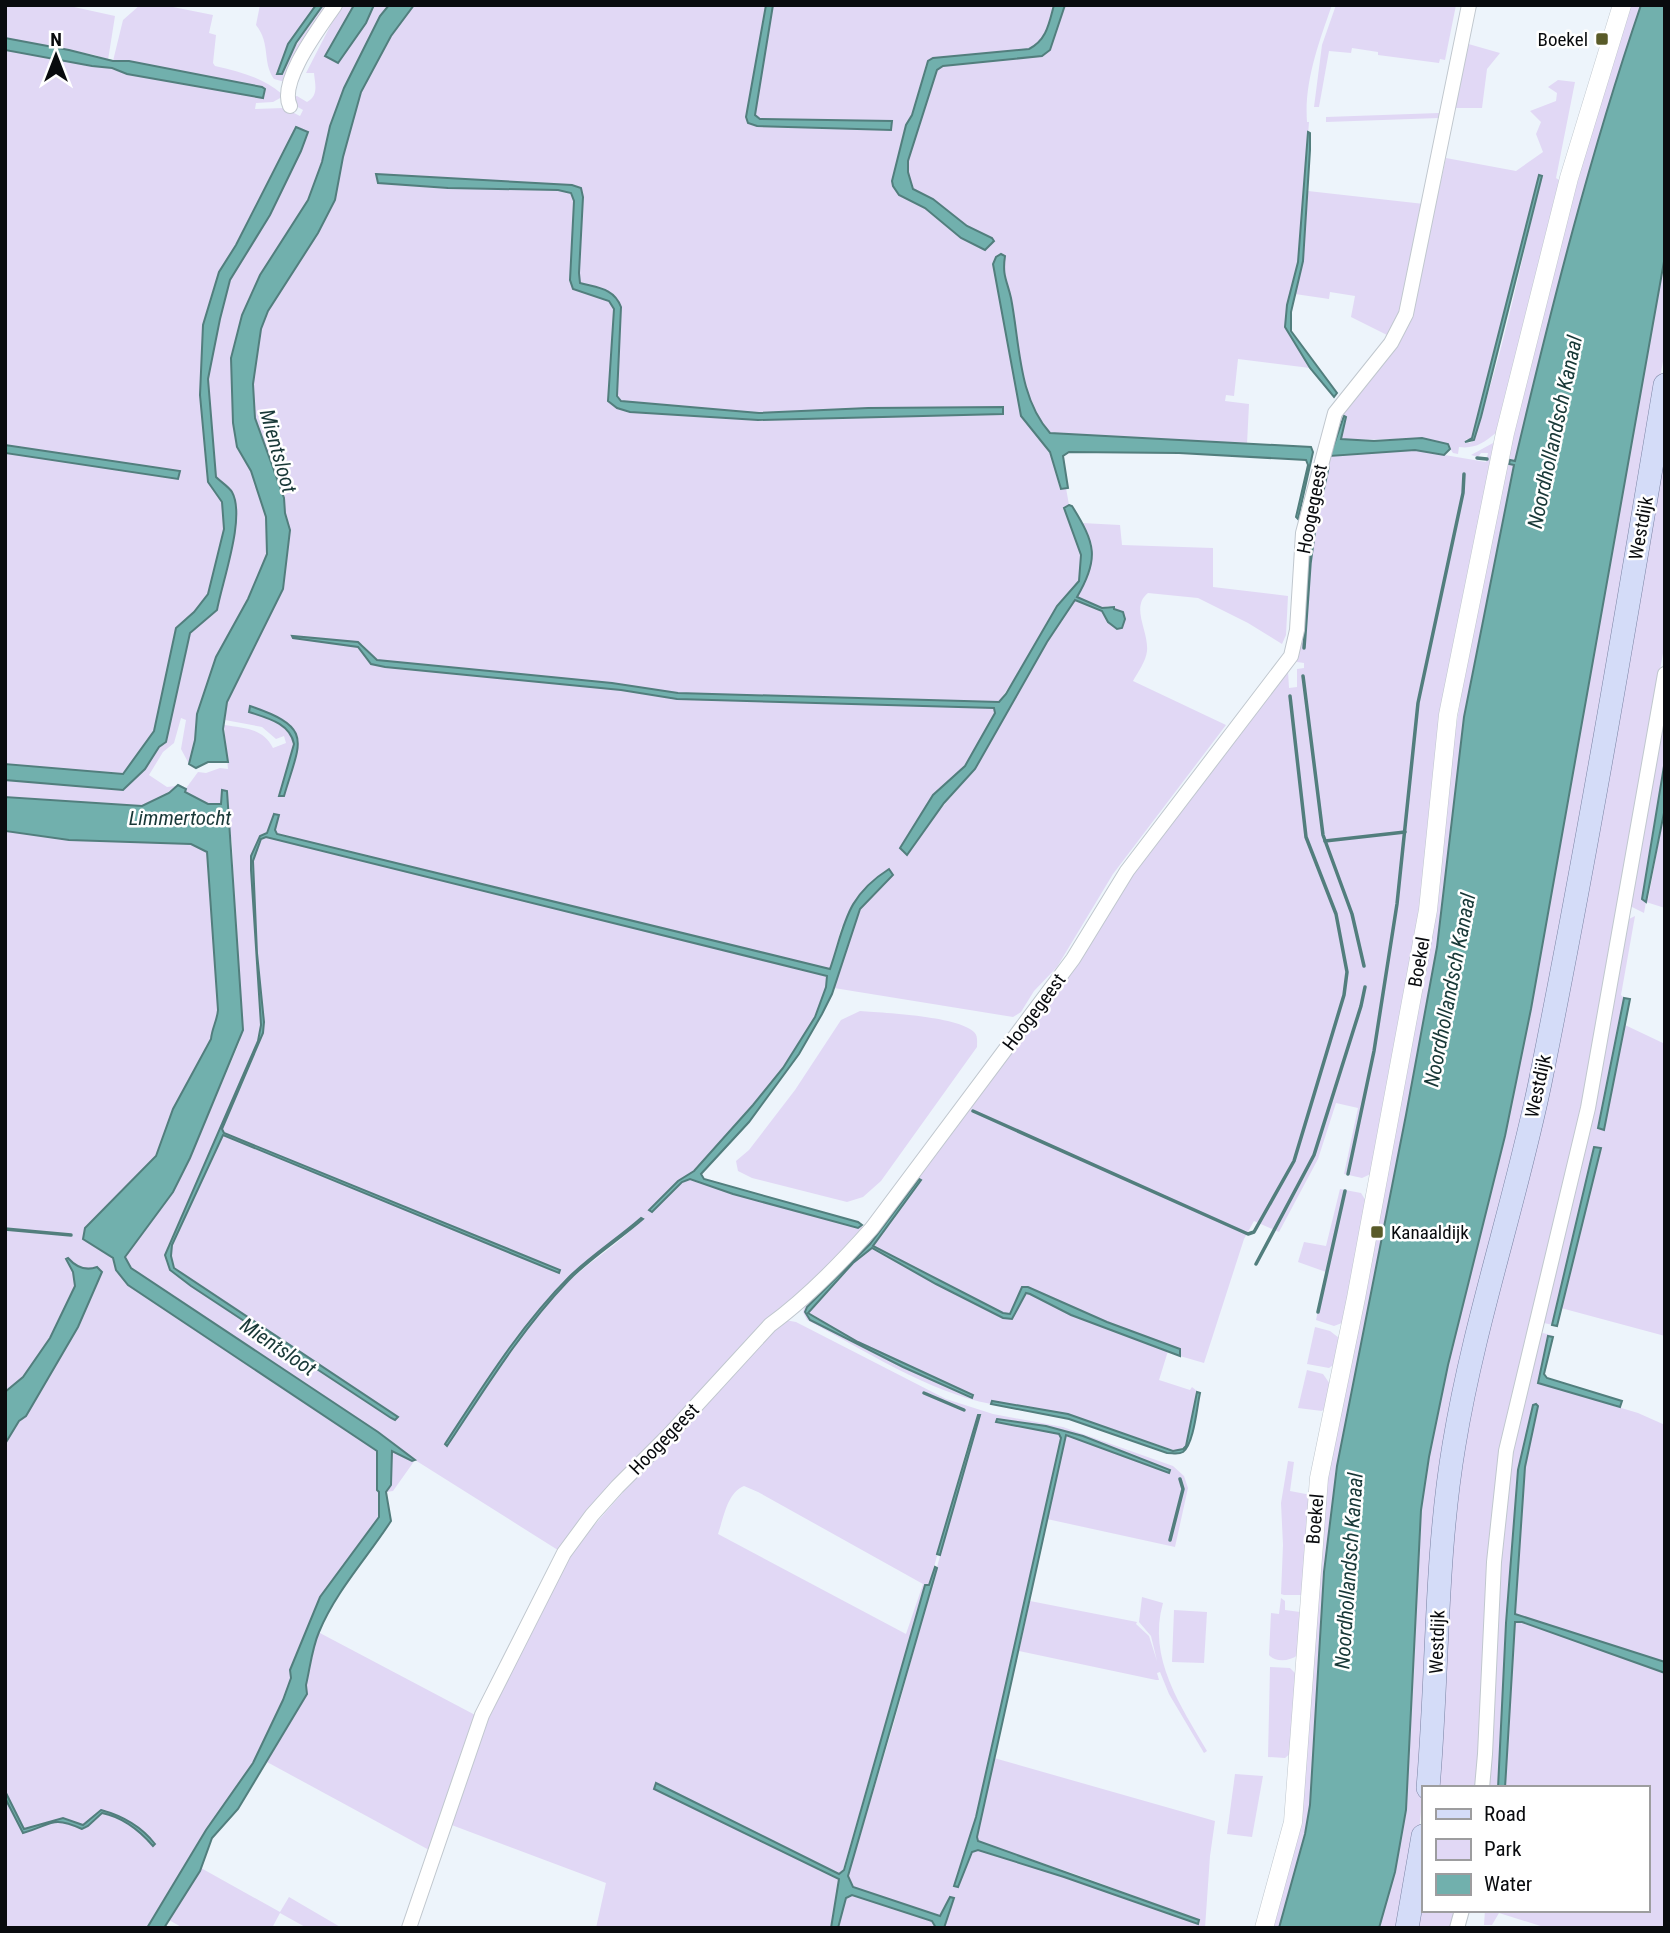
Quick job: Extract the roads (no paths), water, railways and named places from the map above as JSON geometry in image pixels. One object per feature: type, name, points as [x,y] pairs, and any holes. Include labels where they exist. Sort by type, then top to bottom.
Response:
[{"type":"main road","name":"Westdijk","points":[[1428,1786],[1441,1543],[1454,1445],[1539,1083],[1665,385]]},
{"type":"main road","points":[[1407,1928],[1422,1842]]},
{"type":"street","points":[[290,106],[288,88],[302,56],[335,5]]},
{"type":"street","name":"Hoogegeest","points":[[409,1928],[482,1715],[503,1669],[570,1544],[617,1488],[770,1325],[846,1258],[872,1228],[1073,959],[1127,871],[1291,656],[1297,631],[1303,533],[1320,467],[1338,408],[1391,343],[1406,314],[1469,5]]},
{"type":"street","name":"Boekel","points":[[1264,1928],[1293,1822],[1319,1478],[1356,1298],[1426,922],[1448,715],[1505,433],[1569,178],[1622,5]]},
{"type":"street","points":[[1482,1786],[1494,1562],[1506,1451],[1588,1108],[1665,674]]},
{"type":"water","points":[[316,5],[323,5],[296,43],[282,74],[277,74],[288,44]]},
{"type":"water","points":[[354,5],[374,5],[366,23],[338,63],[325,56]]},
{"type":"water","points":[[389,5],[414,5],[391,36],[361,92],[343,157],[335,200],[318,233],[268,311],[261,329],[253,384],[255,418],[284,498],[290,530],[283,589],[227,702],[223,729],[228,762],[208,762],[196,768],[189,764],[195,740],[197,714],[216,657],[248,599],[267,554],[266,517],[251,471],[237,447],[233,423],[231,358],[242,315],[260,275],[308,200],[344,88],[380,16]]},
{"type":"water","points":[[766,5],[773,5],[755,115],[760,119],[892,121],[891,130],[757,126],[748,123],[746,117]]},
{"type":"water","points":[[1054,5],[1065,5],[1050,50],[1042,56],[943,66],[937,70],[908,161],[913,189],[933,199],[967,226],[992,238],[994,241],[985,250],[961,238],[925,208],[899,195],[893,186],[906,125],[912,115],[928,61],[933,58],[1029,49],[1044,36]]},
{"type":"water","name":"Noordhollandsch Kanaal","points":[[1641,5],[1665,5],[1665,256],[1531,1009],[1505,1136],[1448,1365],[1429,1457],[1421,1510],[1406,1810],[1395,1872],[1379,1928],[1279,1928],[1305,1834],[1310,1805],[1324,1572],[1337,1466],[1437,947],[1464,717],[1514,465],[1509,464],[1510,460],[1515,461],[1572,232]]},
{"type":"water","points":[[5,38],[265,89],[263,98],[127,74],[112,68],[5,50]]},
{"type":"water","points":[[296,127],[308,132],[301,151],[270,215],[230,280],[220,319],[208,379],[216,477],[232,492],[236,503],[235,533],[217,610],[190,633],[166,742],[159,747],[145,769],[123,790],[5,780],[5,764],[123,774],[154,731],[176,628],[194,612],[208,594],[224,529],[222,502],[208,482],[200,395],[203,325],[219,272],[236,245]]},
{"type":"water","points":[[1308,132],[1310,150],[1303,261],[1291,312],[1291,331],[1337,393],[1334,397],[1310,368],[1285,327],[1287,305],[1298,262]]},
{"type":"water","points":[[376,174],[572,185],[581,188],[580,283],[610,292],[621,307],[617,396],[621,401],[759,413],[868,408],[1003,407],[1003,414],[758,420],[630,412],[617,408],[608,401],[614,309],[609,301],[573,289],[570,280],[574,201],[571,193],[558,190],[448,188],[378,183]]},
{"type":"water","points":[[1539,175],[1542,176],[1481,417],[1474,440],[1465,442],[1472,438]]},
{"type":"water","points":[[1001,254],[1005,256],[1005,273],[1026,387],[1040,419],[1050,433],[1311,447],[1313,452],[1298,519],[1296,517],[1308,465],[1306,460],[1179,453],[1069,452],[1063,456],[1068,488],[1061,489],[1050,452],[1021,416],[993,264]]},
{"type":"water","points":[[1344,416],[1346,417],[1341,439],[1374,441],[1422,438],[1448,444],[1450,449],[1444,455],[1415,450],[1330,456]]},
{"type":"water","points":[[5,445],[180,471],[178,479],[5,453]]},
{"type":"water","points":[[1069,505],[1086,530],[1092,551],[1089,572],[1077,597],[1102,608],[1114,607],[1123,612],[1125,619],[1122,628],[1117,629],[1108,622],[1102,611],[1075,600],[1047,642],[975,769],[944,803],[907,855],[900,848],[933,795],[965,766],[995,713],[994,708],[677,699],[621,690],[385,667],[371,664],[358,647],[292,636],[358,642],[377,660],[612,683],[678,693],[999,702],[1057,606],[1079,581],[1081,555],[1064,508]]},
{"type":"water","points":[[250,706],[271,714],[294,730],[297,749],[284,796],[279,796],[294,744],[292,737],[277,722],[249,712]]},
{"type":"water","points":[[1665,760],[1665,808],[1646,902],[1642,899]]},
{"type":"water","name":"Limmertocht","points":[[178,785],[186,789],[185,792],[208,804],[221,804],[222,790],[227,791],[243,1030],[190,1158],[173,1192],[125,1257],[131,1268],[378,1432],[415,1460],[392,1451],[391,1485],[386,1492],[391,1521],[326,1617],[313,1651],[306,1685],[307,1694],[238,1809],[212,1838],[200,1871],[164,1928],[147,1928],[206,1830],[253,1763],[283,1700],[291,1678],[290,1670],[320,1597],[379,1517],[377,1451],[128,1285],[116,1270],[113,1258],[83,1239],[85,1228],[156,1156],[173,1109],[211,1039],[218,1010],[207,852],[191,844],[69,840],[5,831],[5,797],[142,806],[169,793]]},
{"type":"water","points":[[274,814],[279,815],[275,830],[277,834],[830,969],[855,901],[863,890],[889,869],[893,875],[860,909],[832,994],[799,1054],[749,1122],[701,1174],[704,1179],[862,1225],[858,1228],[733,1194],[690,1179],[682,1182],[652,1212],[649,1210],[678,1181],[694,1171],[783,1068],[815,1017],[826,987],[827,976],[266,837],[261,839],[253,861],[263,1033],[222,1129],[224,1133],[560,1270],[559,1273],[223,1135],[172,1245],[174,1268],[398,1417],[395,1420],[391,1418],[191,1286],[170,1270],[165,1255],[258,1041],[261,1025],[251,856],[260,836],[267,833]]},
{"type":"water","points":[[1624,998],[1630,999],[1604,1130],[1598,1128]]},
{"type":"water","points":[[1594,1147],[1601,1148],[1557,1326],[1552,1325]]},
{"type":"water","points":[[919,1179],[921,1180],[873,1246],[1003,1313],[1010,1314],[1022,1287],[1028,1287],[1107,1322],[1180,1349],[1180,1356],[1071,1315],[1026,1293],[1012,1319],[1003,1318],[872,1248],[853,1263],[808,1313],[858,1342],[973,1395],[972,1398],[810,1320],[805,1312],[807,1307],[870,1244]]},
{"type":"water","points":[[643,1219],[577,1273],[551,1300],[504,1360],[447,1446],[445,1444],[488,1379],[518,1336],[552,1295],[587,1261]]},
{"type":"water","points":[[66,1259],[81,1267],[97,1267],[102,1272],[78,1327],[26,1416],[19,1421],[5,1444],[5,1392],[23,1377],[50,1338],[75,1286],[73,1272]]},
{"type":"water","points":[[1548,1336],[1553,1337],[1544,1374],[1547,1378],[1622,1401],[1620,1407],[1538,1383]]},
{"type":"water","points":[[1197,1392],[1200,1393],[1190,1441],[1183,1452],[1177,1454],[1167,1453],[1069,1419],[991,1404],[992,1401],[1068,1414],[1173,1451],[1186,1446]]},
{"type":"water","points":[[1533,1405],[1538,1406],[1525,1467],[1515,1614],[1665,1662],[1665,1673],[1522,1622],[1515,1622],[1505,1786],[1498,1786],[1506,1623],[1518,1470]]},
{"type":"water","points":[[980,1415],[940,1555],[937,1554]]},
{"type":"water","points":[[997,1419],[1046,1426],[1083,1436],[1170,1470],[1169,1473],[1066,1435],[978,1841],[1199,1920],[1198,1924],[978,1850],[972,1852],[958,1887],[954,1886],[976,1817],[1061,1438],[1059,1434],[996,1422]]},
{"type":"water","points":[[935,1567],[937,1568],[848,1876],[853,1887],[940,1916],[950,1897],[954,1898],[944,1928],[936,1928],[932,1921],[852,1895],[846,1898],[838,1928],[831,1928],[839,1879],[654,1789],[656,1783],[839,1874],[844,1870],[925,1585],[929,1585]]},
{"type":"water","points":[[5,1791],[24,1829],[63,1818],[83,1825],[101,1810],[131,1822],[155,1844],[153,1846],[123,1821],[102,1813],[82,1829],[57,1822],[23,1833],[5,1798]]},
{"type":"waterway","points":[[1477,458],[1487,459]]},
{"type":"waterway","points":[[1304,648],[1310,563],[1328,467]]},
{"type":"waterway","points":[[1348,1174],[1374,1051],[1397,904],[1418,703],[1463,493],[1464,474]]},
{"type":"waterway","points":[[1303,676],[1323,835],[1352,914],[1364,966]]},
{"type":"waterway","points":[[973,1111],[1248,1234],[1254,1232],[1294,1161],[1344,995],[1347,972],[1336,914],[1306,837],[1290,696]]},
{"type":"waterway","points":[[1325,841],[1405,832]]},
{"type":"waterway","points":[[1256,1264],[1314,1155],[1365,987]]},
{"type":"waterway","points":[[1318,1312],[1345,1191]]},
{"type":"waterway","points":[[5,1229],[71,1235]]},
{"type":"waterway","points":[[924,1393],[964,1410]]},
{"type":"waterway","points":[[1170,1540],[1183,1489],[1180,1479]]},
{"type":"place","name":"Boekel","points":[[1602,39]]},
{"type":"place","name":"Kanaaldijk","points":[[1377,1232]]},
{"type":"water label","name":"Mientsloot","points":[[278,451]]},
{"type":"water label","name":"Mientsloot","points":[[278,1347]]}]
